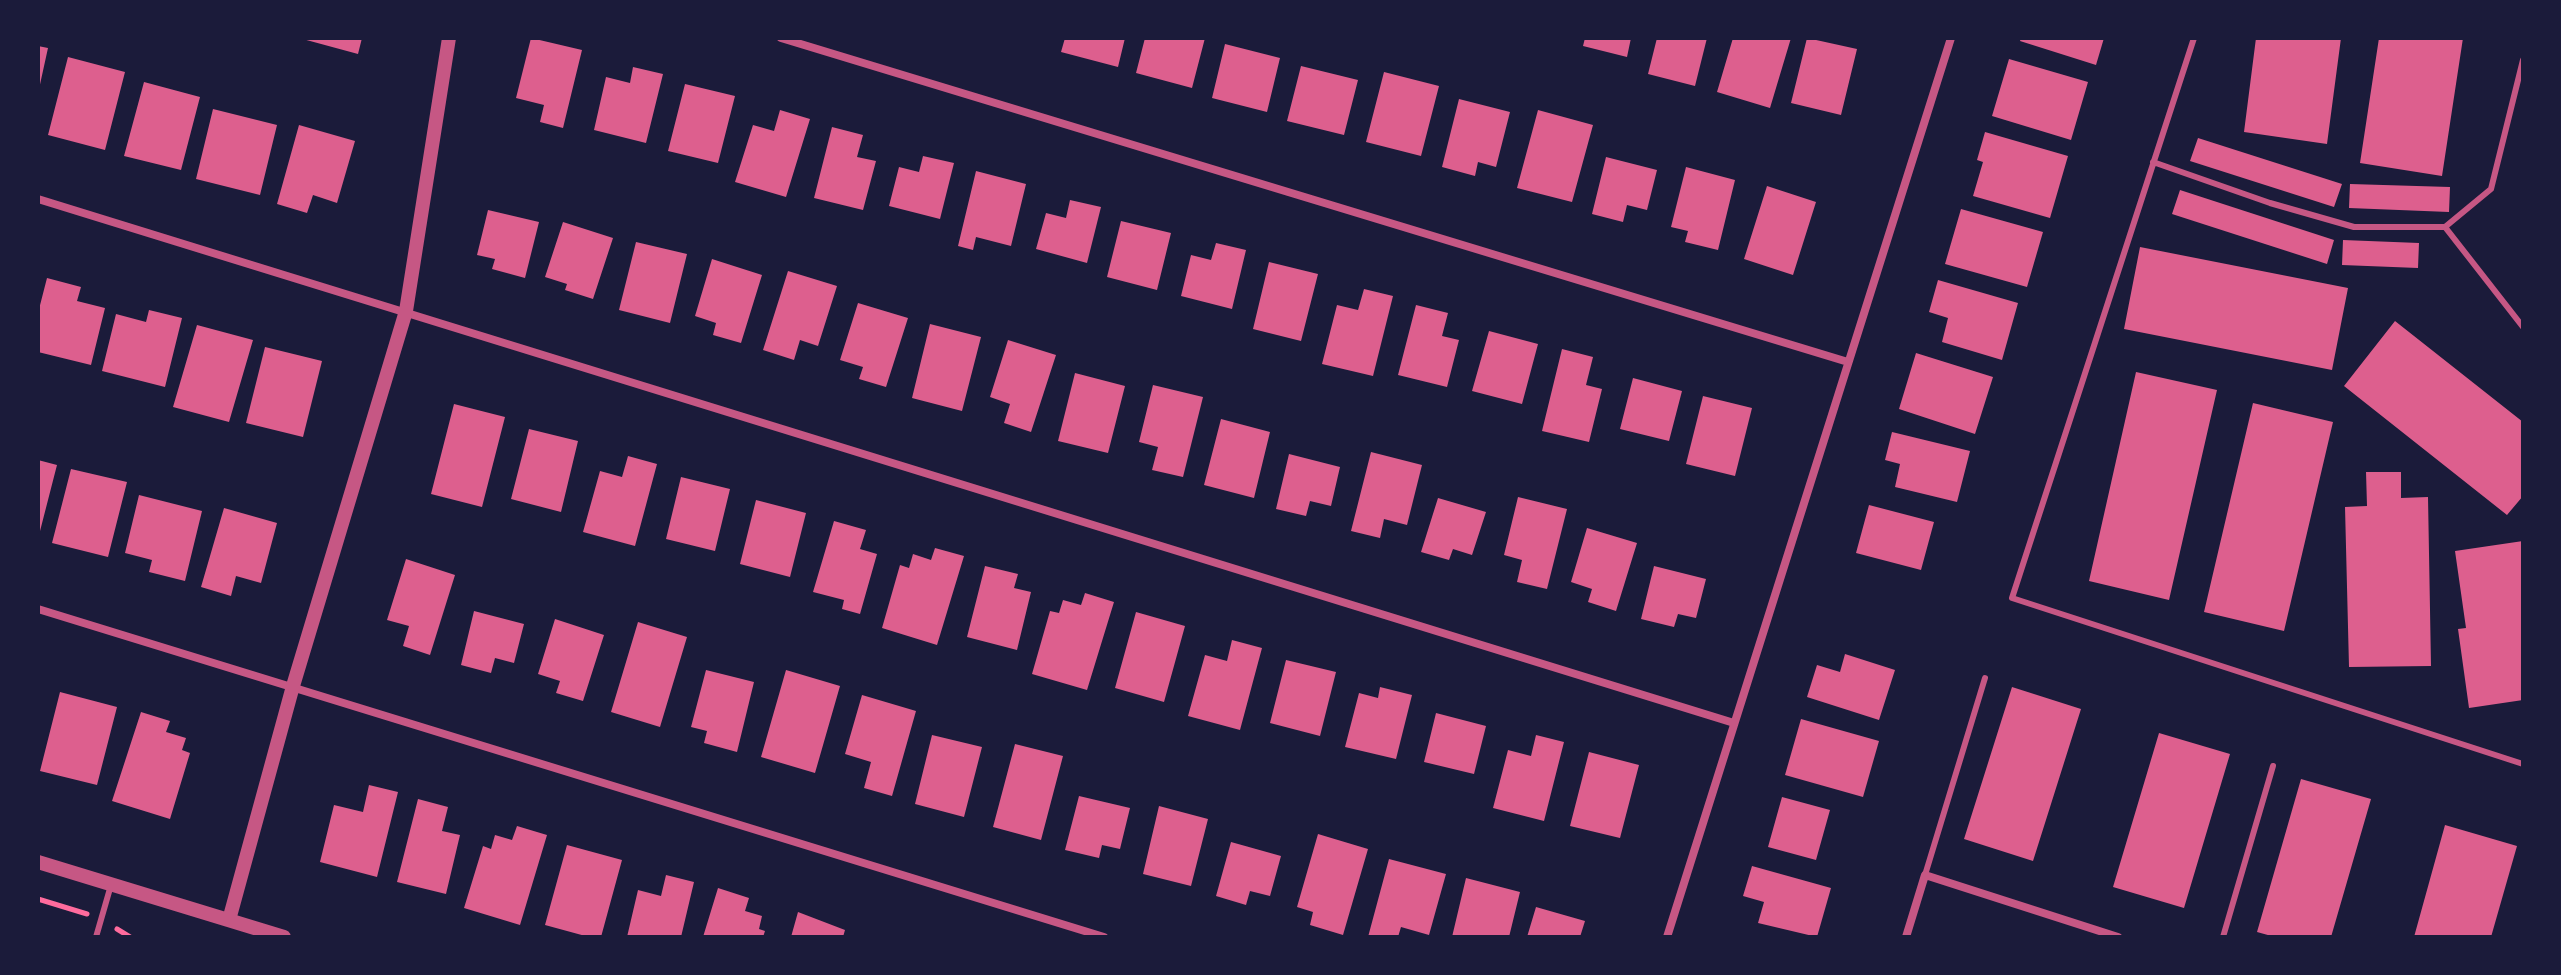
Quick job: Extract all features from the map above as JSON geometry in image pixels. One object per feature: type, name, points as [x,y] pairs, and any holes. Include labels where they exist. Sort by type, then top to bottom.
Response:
[{"type":"street","points":[[229,920],[293,686],[406,311],[449,38]]},
{"type":"street","points":[[781,38],[1848,362]]},
{"type":"street","points":[[1667,937],[1951,38]]},
{"type":"street","points":[[38,199],[1734,723]]},
{"type":"street","points":[[38,609],[1104,937]]},
{"type":"street","points":[[38,862],[284,937]]},
{"type":"street","points":[[1906,937],[1925,875],[2118,937]]},
{"type":"lane","points":[[2194,38],[2012,598],[2523,764]]},
{"type":"lane","points":[[2153,162],[2270,203],[2354,227],[2445,227],[2491,189],[2523,60]]},
{"type":"lane","points":[[2445,227],[2523,327]]},
{"type":"lane","points":[[1925,875],[1985,678]]},
{"type":"lane","points":[[2223,937],[2273,766]]},
{"type":"lane","points":[[96,937],[111,885]]},
{"type":"building","points":[[299,38],[362,38],[358,54]]},
{"type":"building","points":[[531,38],[582,50],[563,128],[540,122],[544,105],[516,98]]},
{"type":"building","points":[[1065,38],[1125,38],[1118,67],[1061,52]]},
{"type":"building","points":[[1145,38],[1205,38],[1192,88],[1136,73]]},
{"type":"building","points":[[1585,38],[1631,38],[1627,57],[1583,46]]},
{"type":"building","points":[[1657,38],[1707,38],[1695,86],[1648,74]]},
{"type":"building","points":[[1733,38],[1791,38],[1770,108],[1717,92]]},
{"type":"building","points":[[1807,38],[1857,49],[1841,115],[1791,103]]},
{"type":"building","points":[[2021,38],[2104,38],[2096,65],[2020,41]]},
{"type":"building","points":[[2256,38],[2341,38],[2327,144],[2244,132]]},
{"type":"building","points":[[2379,38],[2463,38],[2442,176],[2360,163]]},
{"type":"building","points":[[1225,44],[1280,58],[1267,112],[1212,98]]},
{"type":"building","points":[[38,46],[48,48],[39,89],[38,89]]},
{"type":"building","points":[[68,57],[125,72],[105,150],[48,135]]},
{"type":"building","points":[[2009,59],[2088,82],[2071,140],[1992,116]]},
{"type":"building","points":[[1301,66],[1358,80],[1344,135],[1287,121]]},
{"type":"building","points":[[633,67],[663,74],[646,143],[594,130],[606,77],[630,83]]},
{"type":"building","points":[[1384,72],[1439,86],[1421,156],[1366,142]]},
{"type":"building","points":[[144,82],[200,97],[181,170],[124,156]]},
{"type":"building","points":[[685,84],[735,96],[718,163],[668,151]]},
{"type":"building","points":[[1459,99],[1510,112],[1496,167],[1478,162],[1475,176],[1442,167]]},
{"type":"building","points":[[213,109],[277,125],[260,195],[196,179]]},
{"type":"building","points":[[780,110],[810,119],[786,197],[735,182],[753,125],[774,131]]},
{"type":"building","points":[[1538,110],[1593,125],[1572,202],[1517,188]]},
{"type":"building","points":[[299,125],[355,141],[337,203],[313,195],[307,213],[277,204]]},
{"type":"building","points":[[832,127],[863,135],[857,157],[876,161],[863,210],[814,198]]},
{"type":"building","points":[[1985,132],[2068,156],[2050,218],[1973,196],[1983,162],[1977,160]]},
{"type":"building","points":[[2198,138],[2342,184],[2334,207],[2190,161]]},
{"type":"building","points":[[923,156],[954,163],[940,219],[889,206],[899,167],[919,172]]},
{"type":"building","points":[[1606,157],[1657,170],[1647,210],[1627,205],[1623,222],[1592,214]]},
{"type":"building","points":[[1686,167],[1735,180],[1718,250],[1685,242],[1688,231],[1671,227]]},
{"type":"building","points":[[976,171],[1026,184],[1011,246],[976,237],[973,250],[958,246]]},
{"type":"building","points":[[2350,184],[2450,187],[2449,212],[2349,208]]},
{"type":"building","points":[[1767,186],[1816,202],[1793,275],[1744,259]]},
{"type":"building","points":[[2180,190],[2334,240],[2327,264],[2172,214]]},
{"type":"building","points":[[1070,200],[1101,207],[1087,263],[1036,249],[1046,213],[1066,218]]},
{"type":"building","points":[[1961,209],[2043,232],[2027,287],[1945,264]]},
{"type":"building","points":[[488,210],[539,222],[525,278],[492,269],[495,259],[477,255]]},
{"type":"building","points":[[1121,221],[1171,233],[1157,290],[1107,277]]},
{"type":"building","points":[[563,222],[613,238],[593,299],[565,290],[567,284],[545,277]]},
{"type":"building","points":[[2343,240],[2419,243],[2418,268],[2342,265]]},
{"type":"building","points":[[636,242],[687,254],[670,323],[619,310]]},
{"type":"building","points":[[1216,243],[1246,250],[1232,309],[1181,296],[1191,255],[1211,260]]},
{"type":"building","points":[[2140,247],[2348,288],[2332,370],[2124,329]]},
{"type":"building","points":[[712,259],[762,275],[741,343],[713,335],[716,323],[695,316]]},
{"type":"building","points":[[1269,262],[1318,274],[1301,341],[1253,329]]},
{"type":"building","points":[[788,271],[837,286],[818,346],[800,340],[794,360],[763,350]]},
{"type":"building","points":[[47,278],[81,287],[77,301],[105,308],[91,365],[38,352],[38,313]]},
{"type":"building","points":[[1938,280],[2018,303],[2002,360],[1942,342],[1948,318],[1929,312]]},
{"type":"building","points":[[1364,289],[1393,296],[1373,376],[1322,364],[1337,305],[1358,310]]},
{"type":"building","points":[[858,303],[908,318],[886,387],[859,379],[863,367],[840,360]]},
{"type":"building","points":[[1416,305],[1448,313],[1442,336],[1459,340],[1447,387],[1398,375]]},
{"type":"building","points":[[149,310],[182,318],[165,387],[102,371],[116,314],[146,322]]},
{"type":"building","points":[[2395,321],[2523,422],[2523,496],[2507,515],[2344,386]]},
{"type":"building","points":[[930,324],[981,337],[962,411],[912,398]]},
{"type":"building","points":[[197,325],[253,340],[229,422],[173,407]]},
{"type":"building","points":[[1489,331],[1538,344],[1522,404],[1472,391]]},
{"type":"building","points":[[1008,340],[1056,355],[1031,432],[1004,423],[1010,404],[990,397]]},
{"type":"building","points":[[265,347],[322,361],[303,437],[246,423]]},
{"type":"building","points":[[1562,349],[1593,357],[1586,385],[1602,389],[1589,442],[1542,431]]},
{"type":"building","points":[[1916,353],[1993,377],[1975,434],[1899,409]]},
{"type":"building","points":[[2136,372],[2217,390],[2169,600],[2089,581]]},
{"type":"building","points":[[1075,373],[1125,386],[1108,453],[1058,441]]},
{"type":"building","points":[[1633,378],[1682,391],[1669,441],[1620,429]]},
{"type":"building","points":[[1153,385],[1203,397],[1183,477],[1152,470],[1158,447],[1139,442]]},
{"type":"building","points":[[1703,396],[1752,408],[1735,476],[1686,464]]},
{"type":"building","points":[[2253,403],[2333,422],[2284,631],[2204,612]]},
{"type":"building","points":[[454,404],[505,417],[482,507],[431,494]]},
{"type":"building","points":[[1221,419],[1270,432],[1254,498],[1204,485]]},
{"type":"building","points":[[529,429],[578,441],[561,512],[511,499]]},
{"type":"building","points":[[1892,432],[1970,451],[1957,502],[1895,487],[1900,464],[1885,460]]},
{"type":"building","points":[[1371,452],[1422,465],[1407,525],[1384,519],[1380,538],[1351,531]]},
{"type":"building","points":[[1289,454],[1340,467],[1331,506],[1310,501],[1306,516],[1276,509]]},
{"type":"building","points":[[628,456],[657,464],[635,546],[583,532],[600,471],[622,477]]},
{"type":"building","points":[[38,460],[57,465],[39,535],[38,535]]},
{"type":"building","points":[[71,469],[127,482],[108,557],[52,543]]},
{"type":"building","points":[[2366,472],[2401,472],[2401,498],[2428,497],[2431,666],[2349,667],[2345,507],[2367,506]]},
{"type":"building","points":[[681,477],[730,489],[715,551],[666,539]]},
{"type":"building","points":[[139,495],[202,511],[185,581],[149,572],[152,560],[125,553]]},
{"type":"building","points":[[1518,497],[1567,509],[1547,589],[1517,582],[1522,560],[1504,555]]},
{"type":"building","points":[[1438,498],[1486,512],[1472,555],[1453,549],[1449,560],[1421,552]]},
{"type":"building","points":[[756,500],[806,513],[790,577],[740,564]]},
{"type":"building","points":[[1869,505],[1934,522],[1921,570],[1856,553]]},
{"type":"building","points":[[224,508],[277,523],[261,583],[236,576],[231,596],[201,587]]},
{"type":"building","points":[[834,521],[866,530],[860,549],[877,554],[860,614],[842,609],[844,600],[813,592]]},
{"type":"building","points":[[1587,528],[1637,543],[1616,611],[1588,602],[1592,589],[1571,582]]},
{"type":"building","points":[[2523,541],[2523,700],[2469,708],[2458,629],[2466,628],[2455,551]]},
{"type":"building","points":[[935,548],[964,556],[937,645],[882,628],[900,565],[909,568],[913,554],[931,560]]},
{"type":"building","points":[[406,559],[455,575],[430,655],[403,646],[409,626],[387,620]]},
{"type":"building","points":[[985,566],[1018,574],[1014,588],[1031,592],[1017,650],[967,637]]},
{"type":"building","points":[[1654,566],[1706,579],[1696,618],[1678,614],[1674,627],[1641,619]]},
{"type":"building","points":[[1085,593],[1114,602],[1087,690],[1032,674],[1050,611],[1059,613],[1063,600],[1081,605]]},
{"type":"building","points":[[474,611],[524,624],[514,663],[495,658],[491,673],[461,665]]},
{"type":"building","points":[[1136,612],[1185,626],[1164,702],[1115,688]]},
{"type":"building","points":[[555,619],[604,635],[583,701],[556,693],[560,681],[538,674]]},
{"type":"building","points":[[638,622],[687,637],[660,727],[611,712]]},
{"type":"building","points":[[1232,640],[1262,648],[1240,730],[1188,716],[1205,655],[1227,661]]},
{"type":"building","points":[[1845,654],[1895,670],[1879,720],[1807,697],[1817,665],[1840,672]]},
{"type":"building","points":[[1286,660],[1336,672],[1320,736],[1270,723]]},
{"type":"building","points":[[706,670],[754,682],[737,752],[704,743],[707,731],[691,727]]},
{"type":"building","points":[[786,670],[840,686],[815,773],[761,757]]},
{"type":"building","points":[[1380,687],[1412,695],[1396,759],[1345,747],[1359,693],[1378,698]]},
{"type":"building","points":[[2012,687],[2081,709],[2033,861],[1964,839]]},
{"type":"building","points":[[60,692],[117,707],[97,785],[40,771]]},
{"type":"building","points":[[862,695],[916,711],[892,796],[864,788],[871,762],[845,754]]},
{"type":"building","points":[[141,712],[170,721],[166,732],[186,738],[182,750],[190,753],[170,819],[112,801]]},
{"type":"building","points":[[1436,713],[1486,726],[1474,774],[1424,762]]},
{"type":"building","points":[[1801,719],[1879,741],[1863,797],[1785,775]]},
{"type":"building","points":[[2159,733],[2230,754],[2184,908],[2113,887]]},
{"type":"building","points":[[932,735],[982,747],[964,817],[915,804]]},
{"type":"building","points":[[1536,735],[1564,742],[1544,821],[1493,808],[1508,750],[1531,756]]},
{"type":"building","points":[[1015,744],[1063,756],[1041,840],[993,827]]},
{"type":"building","points":[[1589,752],[1639,765],[1620,838],[1570,826]]},
{"type":"building","points":[[2301,779],[2371,799],[2331,937],[2275,937],[2257,932]]},
{"type":"building","points":[[369,785],[398,792],[377,877],[320,862],[334,805],[363,812]]},
{"type":"building","points":[[1079,796],[1130,808],[1120,849],[1102,845],[1099,858],[1065,850]]},
{"type":"building","points":[[1782,797],[1830,810],[1816,860],[1768,847]]},
{"type":"building","points":[[418,799],[448,807],[442,831],[460,835],[446,894],[397,882]]},
{"type":"building","points":[[1159,806],[1208,819],[1191,886],[1143,874]]},
{"type":"building","points":[[2445,825],[2517,846],[2491,937],[2414,937]]},
{"type":"building","points":[[517,826],[547,835],[520,925],[464,908],[483,846],[491,849],[495,835],[512,840]]},
{"type":"building","points":[[1318,834],[1368,849],[1343,935],[1310,925],[1313,912],[1297,907]]},
{"type":"building","points":[[1231,842],[1281,856],[1270,896],[1250,891],[1246,905],[1216,896]]},
{"type":"building","points":[[567,845],[622,860],[601,937],[589,937],[545,925]]},
{"type":"building","points":[[1389,859],[1446,874],[1429,935],[1401,927],[1398,937],[1368,937]]},
{"type":"building","points":[[1752,866],[1831,888],[1817,937],[1758,923],[1764,902],[1743,896]]},
{"type":"building","points":[[666,875],[694,882],[681,937],[627,937],[638,890],[661,896]]},
{"type":"building","points":[[1466,878],[1520,892],[1509,937],[1452,937]]},
{"type":"building","points":[[718,888],[749,898],[745,911],[762,916],[759,929],[765,931],[763,937],[703,937]]},
{"type":"building","points":[[1536,907],[1585,921],[1580,937],[1527,937]]},
{"type":"building","points":[[798,912],[845,930],[843,937],[791,937]]}]
